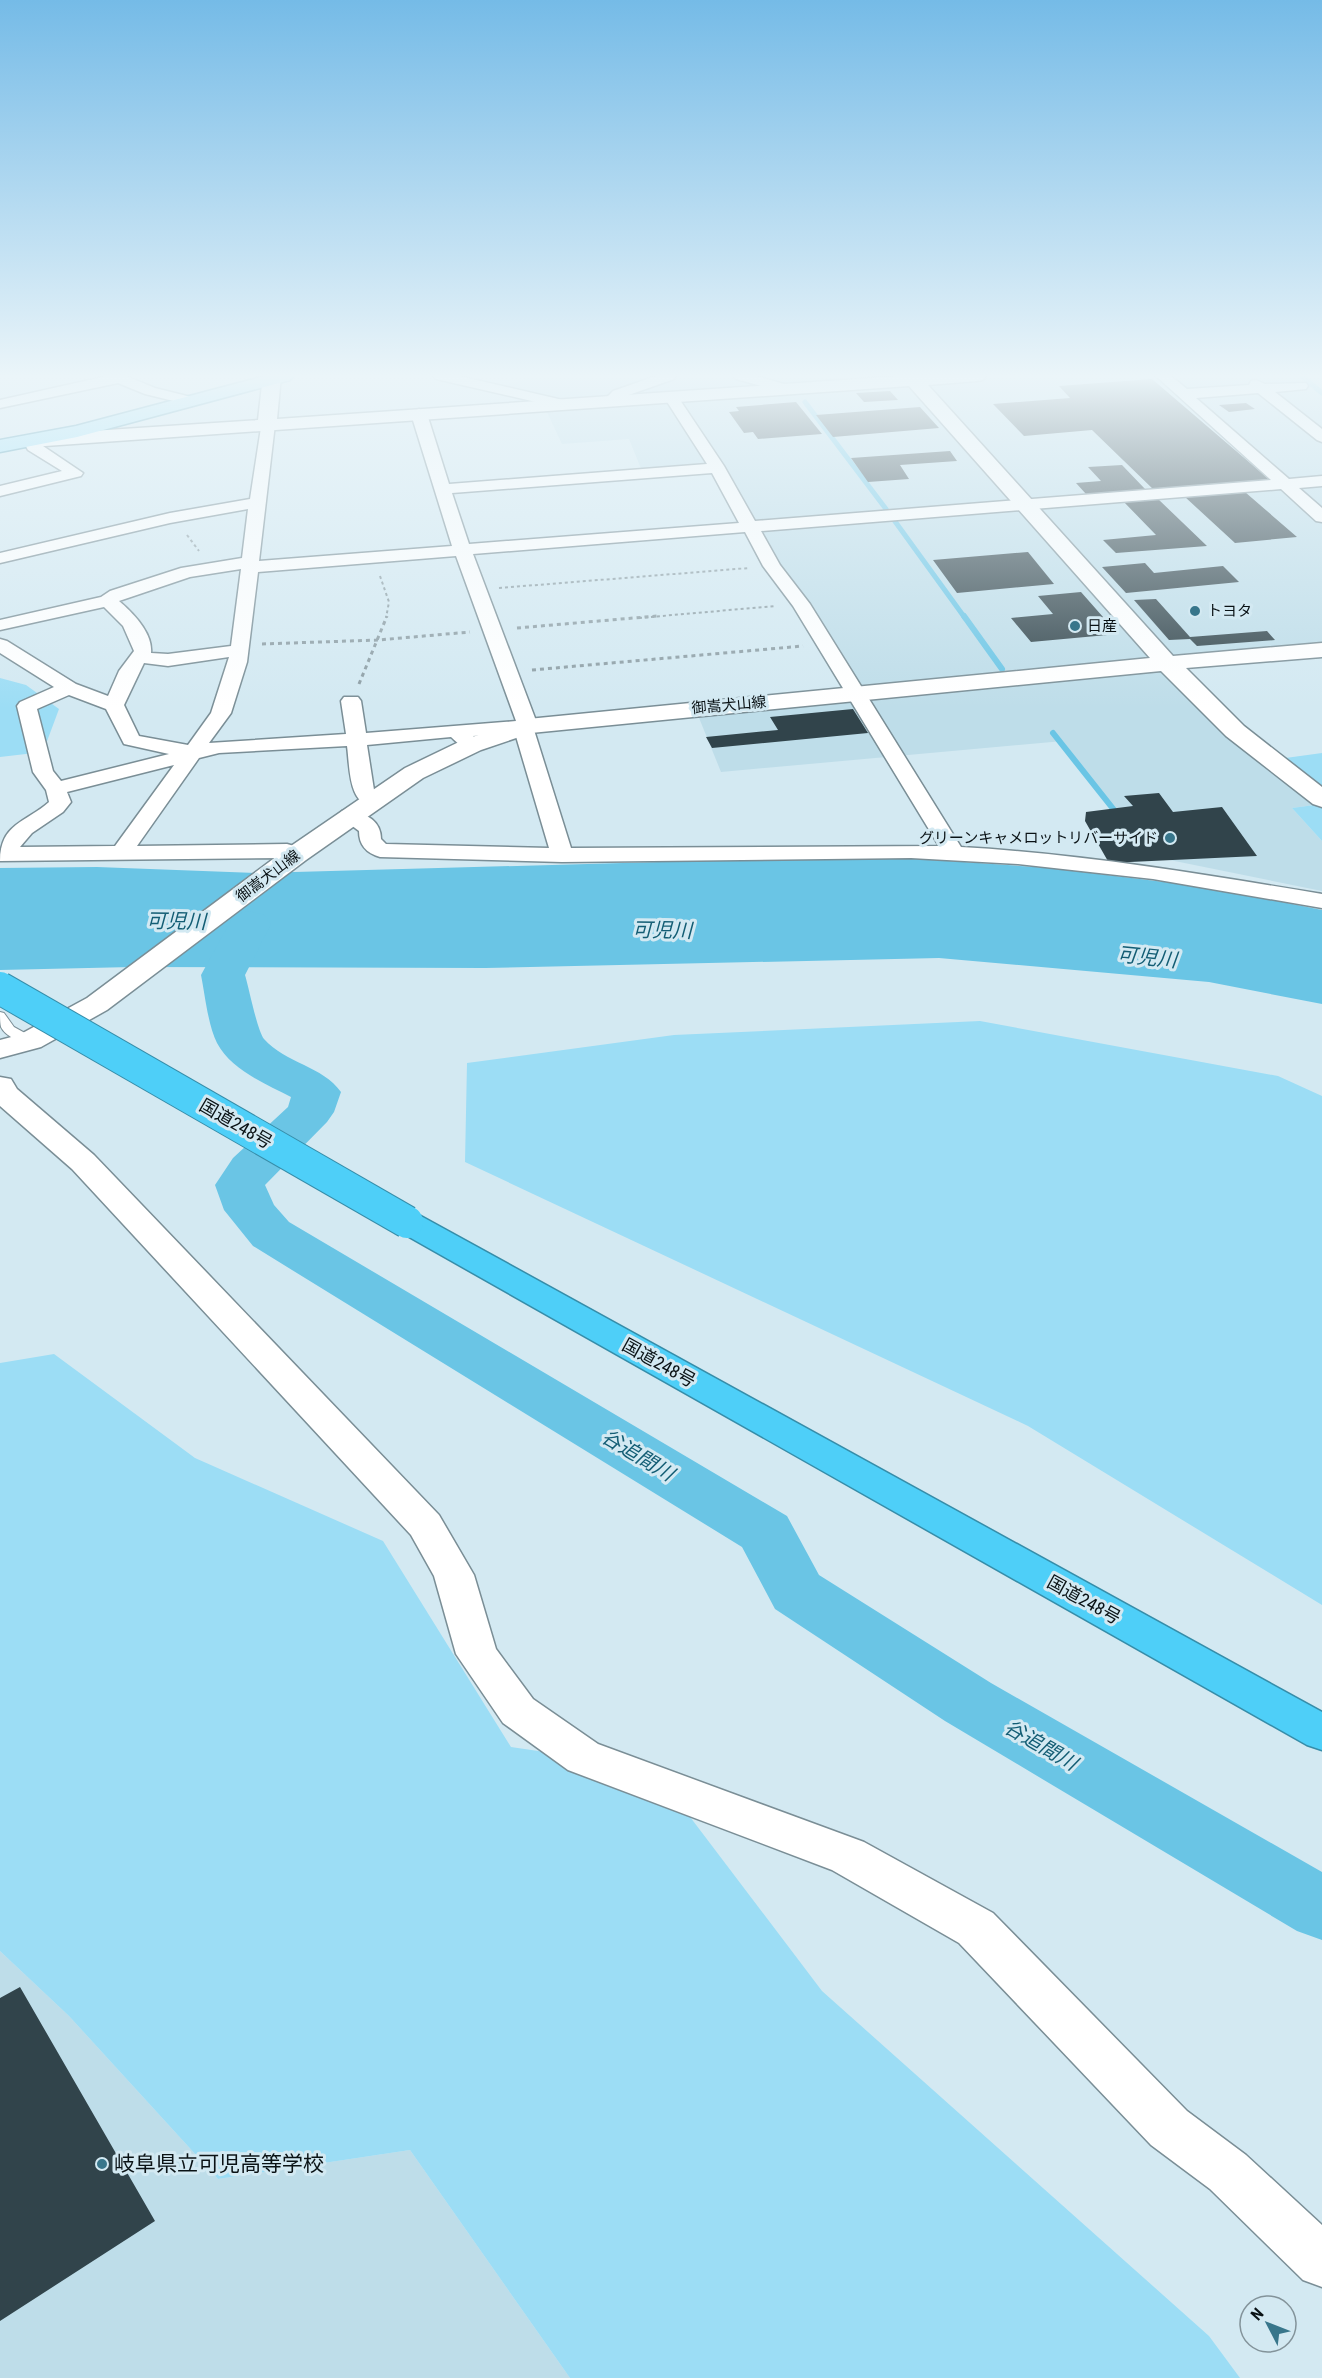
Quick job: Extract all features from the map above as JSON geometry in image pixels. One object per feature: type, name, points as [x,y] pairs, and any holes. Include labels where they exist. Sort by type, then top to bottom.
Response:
[{"type":"highway","name":"国道248号","points":[[0,988],[407,1222],[1322,1733]]},
{"type":"street","points":[[0,491],[17,487]]},
{"type":"street","points":[[121,853],[221,713],[238,662],[259,487]]},
{"type":"street","points":[[469,487],[443,489],[462,549],[508,672],[562,855]]},
{"type":"street","points":[[728,487],[772,566],[801,604],[954,853]]},
{"type":"street","points":[[1011,487],[1167,663],[1235,731],[1322,799]]},
{"type":"street","points":[[0,625],[107,601],[116,595],[174,575],[251,564],[751,528],[1251,487]]},
{"type":"street","points":[[1289,487],[1322,516]]},
{"type":"street","points":[[0,558],[170,518],[257,503]]},
{"type":"street","points":[[107,601],[119,609],[140,638],[142,651],[129,671],[114,705]]},
{"type":"street","points":[[0,645],[69,688],[114,705],[131,740],[192,752]]},
{"type":"street","points":[[140,657],[168,660],[240,648]]},
{"type":"street","name":"御嵩犬山線","points":[[0,1049],[30,1041],[118,989],[297,854],[463,738],[525,727],[736,704],[1322,650]]},
{"type":"street","points":[[2,854],[24,828],[56,808],[60,802],[56,789],[42,772],[27,706],[69,688]]},
{"type":"street","points":[[351,702],[364,792],[372,800]]},
{"type":"street","points":[[56,789],[192,752],[219,747],[355,740],[463,738]]},
{"type":"street","points":[[350,816],[370,828],[370,842],[380,850],[562,855],[807,850],[954,853],[1018,857],[1151,872],[1322,902]]},
{"type":"street","points":[[2,854],[287,851],[297,854]]},
{"type":"street","points":[[0,1086],[6,1095],[83,1162],[425,1525],[454,1575],[477,1654],[518,1711],[583,1756],[848,1856],[976,1928],[1169,2128],[1228,2172],[1322,2261]]},
{"type":"lane","points":[[0,1016],[9,1030],[30,1041]]},
{"type":"path","points":[[170,518],[192,540],[209,569]]},
{"type":"path","points":[[351,702],[387,616],[388,602],[373,557]]},
{"type":"path","points":[[477,590],[772,566]]},
{"type":"path","points":[[240,648],[378,640],[801,604]]},
{"type":"path","points":[[508,672],[826,644]]},
{"type":"shaded area","points":[[729,487],[1322,487],[1322,651],[1167,663],[1322,804],[1292,808],[1322,841],[1322,891],[1150,856],[1063,741],[721,772],[695,708],[856,695]]},
{"type":"shaded area","points":[[0,678],[26,685],[59,709],[43,752],[0,757]]},
{"type":"shaded area","points":[[1322,753],[1322,799],[1271,760]]},
{"type":"shaded area","points":[[1322,804],[1322,841],[1292,808]]},
{"type":"shaded area","points":[[980,1021],[1278,1076],[1322,1096],[1322,1605],[1028,1426],[465,1162],[467,1063],[674,1035]]},
{"type":"shaded area","points":[[54,1354],[195,1458],[383,1541],[511,1747],[653,1768],[822,1991],[1209,2336],[1240,2378],[570,2378],[410,2150],[218,2179],[69,2016],[0,1951],[0,1363]]},
{"type":"shaded area","name":"岐阜県立可児高等学校","points":[[0,1951],[69,2016],[218,2179],[410,2150],[570,2378],[0,2378]]},
{"type":"water","name":"可児川","points":[[877,856],[1050,868],[1213,888],[1322,910],[1322,1004],[1209,982],[939,958],[485,968],[132,967],[0,970],[0,868],[97,867],[259,873]]},
{"type":"building","points":[[1080,487],[1143,487],[1146,490],[1086,494]]},
{"type":"building","points":[[1151,487],[1189,487],[1154,490]]},
{"type":"building","points":[[1245,492],[1297,537],[1235,543],[1185,497]]},
{"type":"building","points":[[1157,498],[1207,546],[1116,553],[1103,540],[1156,535],[1122,500]]},
{"type":"building","points":[[1028,552],[1054,584],[957,593],[933,560]]},
{"type":"building","points":[[1145,563],[1154,573],[1223,566],[1239,582],[1126,593],[1102,567]]},
{"type":"building","points":[[1081,592],[1118,634],[1031,642],[1011,618],[1053,614],[1038,596]]},
{"type":"building","points":[[1156,599],[1190,637],[1267,631],[1275,640],[1197,646],[1190,639],[1169,640],[1134,600]]},
{"type":"building","points":[[853,709],[868,733],[712,748],[706,737],[778,730],[770,717]]},
{"type":"building","name":"グリーンキャメロットリバーサイド","points":[[1159,793],[1173,812],[1222,807],[1257,856],[1109,863],[1085,821],[1086,812],[1133,806],[1124,796]]},
{"type":"building","points":[[20,1987],[155,2221],[0,2321],[0,1998]]},
{"type":"waterway","points":[[869,487],[886,509]]},
{"type":"waterway","points":[[894,520],[965,618]]},
{"type":"waterway","points":[[964,616],[1002,669]]},
{"type":"waterway","points":[[1053,733],[1118,815]]},
{"type":"waterway","name":"谷追間川","points":[[249,924],[223,975],[240,1042],[264,1064],[317,1092],[310,1112],[251,1169],[240,1185],[250,1210],[271,1234],[765,1532],[797,1592],[968,1702],[1322,1909]]},
{"type":"place","name":"トヨタ","points":[[1195,611]]},
{"type":"place","name":"日産","points":[[1075,626]]},
{"type":"place","name":"グリーンキャメロットリバーサイド","points":[[1170,838]]},
{"type":"place","name":"岐阜県立可児高等学校","points":[[102,2164]]}]
